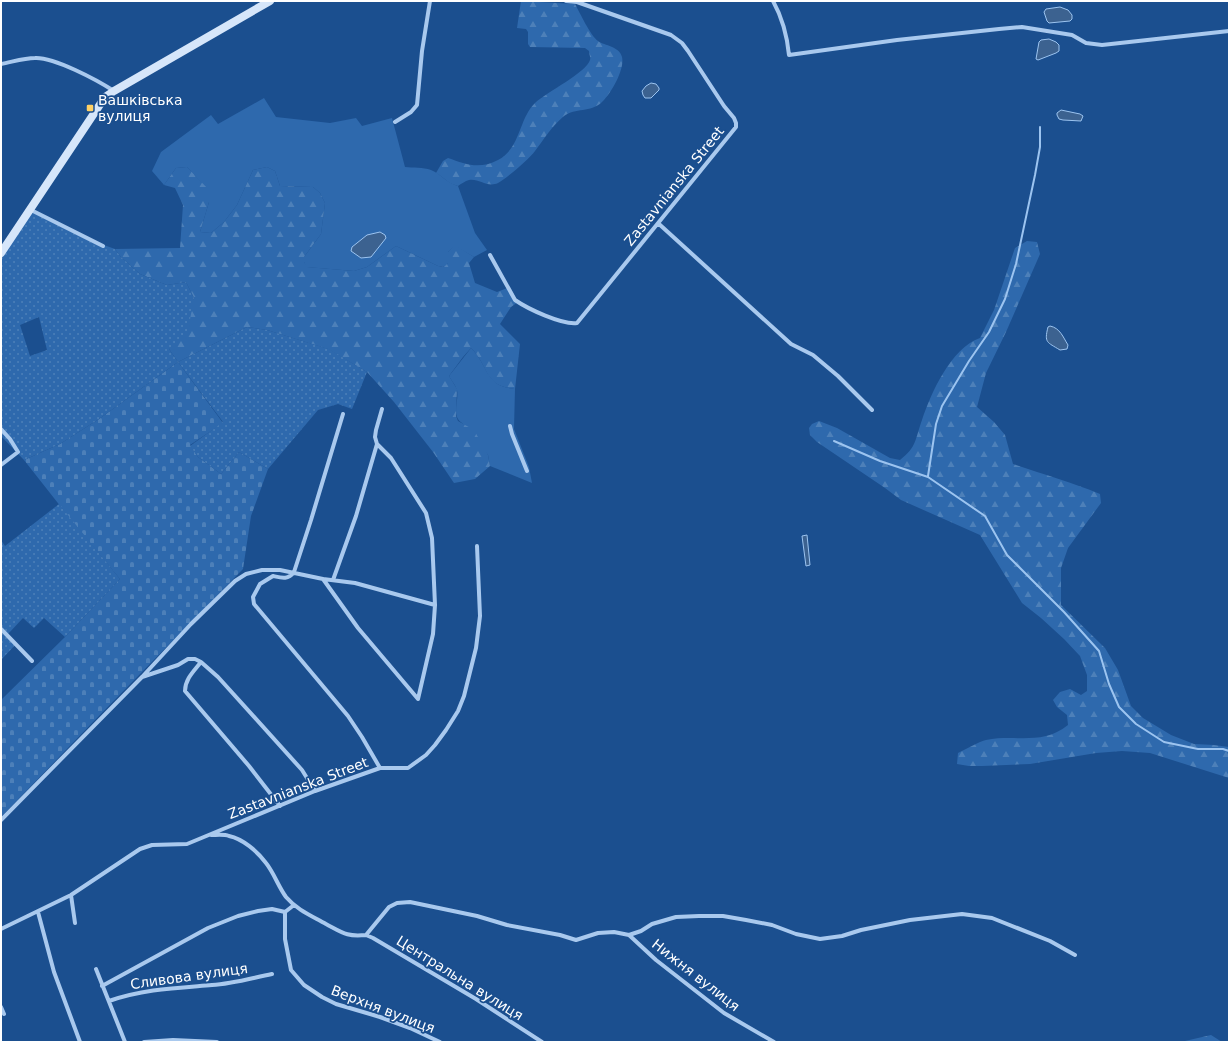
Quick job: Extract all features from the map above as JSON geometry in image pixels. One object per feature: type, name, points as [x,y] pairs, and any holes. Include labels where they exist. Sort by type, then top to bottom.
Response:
[{"type":"street","points":[[1,253],[105,97],[270,1]]},
{"type":"street","points":[[395,122],[411,112],[417,105],[422,51],[430,1]]},
{"type":"street","name":"Zastavnianska Street","points":[[490,255],[515,300],[521,305],[570,324],[577,323],[735,130],[736,123],[682,43],[670,35],[577,2],[566,1]]},
{"type":"street","points":[[773,1],[781,16],[787,36],[789,55],[897,40],[999,29],[1022,28],[1043,30],[1072,35],[1086,43],[1102,45],[1229,31]]},
{"type":"street","points":[[1,64],[35,58],[51,59],[100,82],[114,91]]},
{"type":"street","points":[[31,210],[103,246]]},
{"type":"street","points":[[659,224],[791,344],[813,355],[838,376],[872,410]]},
{"type":"street","points":[[323,579],[358,628],[418,699],[433,634],[435,605],[432,538],[426,512],[391,458],[377,444],[375,438],[376,430],[382,409]]},
{"type":"street","points":[[343,414],[294,572],[291,576],[285,579],[273,576],[260,584],[253,597],[254,604],[348,716],[380,768]]},
{"type":"street","points":[[510,426],[527,471]]},
{"type":"street","points":[[1,429],[10,439],[18,452],[1,465]]},
{"type":"street","points":[[333,580],[356,516],[377,444]]},
{"type":"street","name":"Zastavnianska Street","points":[[1,929],[71,895],[140,849],[152,845],[187,844],[315,791],[380,768],[408,768],[426,755],[435,745],[458,711],[464,696],[476,648],[480,616],[477,546]]},
{"type":"street","points":[[1,820],[142,677],[191,624],[235,581],[246,574],[262,570],[294,572],[323,579],[355,583],[435,605]]},
{"type":"street","points":[[1,629],[32,661]]},
{"type":"street","points":[[142,677],[178,666],[188,659],[195,658],[218,677],[302,770],[315,791]]},
{"type":"street","points":[[201,662],[189,677],[185,685],[186,692],[249,766],[280,806]]},
{"type":"street","points":[[211,834],[228,835],[239,839],[250,846],[266,863],[279,887],[294,905],[342,934],[354,937],[366,935],[389,907],[397,903],[410,902],[477,916],[576,940],[598,933],[614,932],[629,935],[641,931],[652,924],[676,918],[723,916],[772,925],[811,938],[826,938],[910,920],[962,914],[992,918],[1050,941],[1076,955]]},
{"type":"street","points":[[71,895],[75,923]]},
{"type":"street","points":[[102,986],[208,928],[238,916],[258,911],[272,910],[285,912],[294,905]]},
{"type":"street","points":[[38,912],[54,972],[80,1042]]},
{"type":"street","name":"Верхня вулиця","points":[[285,912],[285,939],[291,970],[304,985],[336,1004],[395,1022],[440,1042]]},
{"type":"street","name":"Центральна вулиця","points":[[366,935],[438,976],[542,1042]]},
{"type":"street","name":"Нижня вулиця","points":[[629,935],[661,963],[724,1013],[774,1042]]},
{"type":"street","points":[[96,969],[126,1042]]},
{"type":"street","name":"Сливова вулиця","points":[[109,1001],[137,993],[164,988],[227,984],[272,974]]},
{"type":"street","points":[[1,1007],[4,1014]]},
{"type":"street","points":[[144,1042],[173,1040],[217,1042]]},
{"type":"green space","points":[[521,1],[575,4],[595,38],[601,43],[615,48],[620,53],[622,62],[619,75],[616,82],[601,103],[593,108],[573,112],[564,116],[552,128],[532,154],[502,181],[494,184],[487,184],[476,180],[469,180],[458,186],[454,185],[436,173],[443,161],[448,158],[466,164],[485,165],[498,160],[511,148],[525,117],[535,103],[582,70],[590,60],[589,51],[585,48],[530,47],[528,44],[528,32],[526,29],[517,28]]},
{"type":"green space","points":[[264,98],[276,117],[330,123],[356,118],[362,126],[392,118],[405,167],[431,170],[458,186],[475,233],[487,250],[474,257],[455,246],[448,252],[448,263],[445,267],[438,266],[396,246],[367,267],[354,271],[306,267],[304,257],[321,234],[325,203],[320,193],[313,187],[280,186],[275,171],[267,167],[253,170],[237,205],[224,222],[211,233],[200,232],[209,202],[208,190],[187,167],[176,168],[164,185],[152,171],[161,152],[211,115],[218,124]]},
{"type":"green space","points":[[187,167],[209,190],[209,202],[200,232],[211,233],[224,222],[237,205],[253,170],[267,167],[275,171],[280,186],[313,187],[320,193],[325,203],[321,234],[304,257],[304,262],[307,267],[354,271],[367,267],[396,246],[438,266],[444,267],[448,263],[448,252],[455,245],[474,257],[469,263],[475,283],[497,292],[510,287],[518,302],[511,307],[500,324],[520,344],[515,389],[497,384],[492,380],[471,348],[449,376],[457,389],[456,416],[458,421],[474,430],[488,455],[490,466],[475,479],[454,483],[433,452],[394,402],[367,372],[328,349],[267,330],[247,327],[178,362],[169,349],[194,298],[186,282],[167,285],[140,274],[121,257],[115,249],[180,248],[183,205],[175,188],[164,185],[176,168]]},
{"type":"green space","points":[[30,209],[101,244],[115,249],[121,257],[140,274],[167,285],[186,282],[194,298],[188,330],[169,349],[178,362],[99,419],[60,444],[24,460],[1,436],[1,251]],"holes":[[[39,317],[47,350],[30,356],[20,325]]]},
{"type":"green space","points":[[1027,241],[1037,242],[1040,254],[1006,332],[986,373],[977,407],[994,422],[1005,435],[1013,464],[1100,494],[1101,503],[1068,548],[1061,568],[1061,605],[1105,648],[1118,670],[1131,706],[1143,718],[1171,735],[1194,744],[1229,747],[1229,778],[1150,753],[1122,751],[1096,753],[1030,764],[969,766],[957,764],[958,753],[983,741],[997,738],[1039,737],[1058,731],[1068,725],[1067,715],[1057,707],[1053,700],[1060,692],[1070,689],[1081,695],[1087,691],[1087,675],[1080,656],[1064,639],[1022,603],[980,535],[901,500],[817,442],[810,435],[809,428],[812,424],[819,421],[837,428],[890,458],[900,460],[906,455],[913,447],[922,420],[937,385],[951,361],[960,351],[970,343],[980,338],[994,310],[1015,248]]},
{"type":"green space","points":[[247,327],[267,330],[329,349],[367,372],[352,409],[338,404],[318,410],[268,469],[239,452],[221,474],[198,457],[190,446],[223,422],[178,362]]},
{"type":"green space","points":[[471,348],[482,362],[492,380],[505,387],[515,389],[514,429],[529,467],[532,483],[490,466],[488,455],[457,417],[457,390],[449,376]]},
{"type":"green space","points":[[178,362],[223,423],[190,445],[198,457],[221,474],[239,452],[268,469],[251,516],[243,569],[1,817],[1,700],[65,637],[120,579],[24,460],[60,444],[99,419]]},
{"type":"green space","points":[[59,504],[120,579],[65,637],[44,618],[34,628],[23,618],[8,634],[17,643],[1,660],[1,540],[5,546]]},
{"type":"green space","points":[[1211,1035],[1222,1042],[1184,1042],[1185,1041]]},
{"type":"shaded area","points":[[1060,7],[1068,10],[1072,15],[1072,19],[1070,21],[1049,23],[1044,12],[1046,9]]},
{"type":"shaded area","points":[[1049,39],[1059,45],[1059,51],[1038,60],[1036,59],[1039,42],[1041,40]]},
{"type":"shaded area","points":[[651,83],[656,84],[659,90],[651,98],[645,98],[642,91]]},
{"type":"shaded area","points":[[1061,110],[1080,114],[1083,116],[1081,121],[1059,119],[1057,113]]},
{"type":"shaded area","points":[[380,232],[385,235],[386,238],[371,257],[361,258],[351,251],[352,247],[367,235]]},
{"type":"shaded area","points":[[1050,326],[1061,333],[1068,345],[1067,349],[1060,350],[1048,342],[1046,336],[1048,327]]},
{"type":"shaded area","points":[[807,535],[810,565],[806,566],[802,536]]},
{"type":"waterway","points":[[928,476],[936,424],[942,406],[969,361],[989,332],[1005,299],[1016,264],[1035,175],[1040,147],[1040,127]]},
{"type":"waterway","points":[[834,441],[880,461],[928,477],[985,516],[1007,555],[1064,612],[1099,651],[1109,684],[1119,707],[1136,724],[1164,742],[1198,749],[1223,749],[1229,751]]},
{"type":"place","name":"Вашківська вулиця","points":[[90,108]]}]
